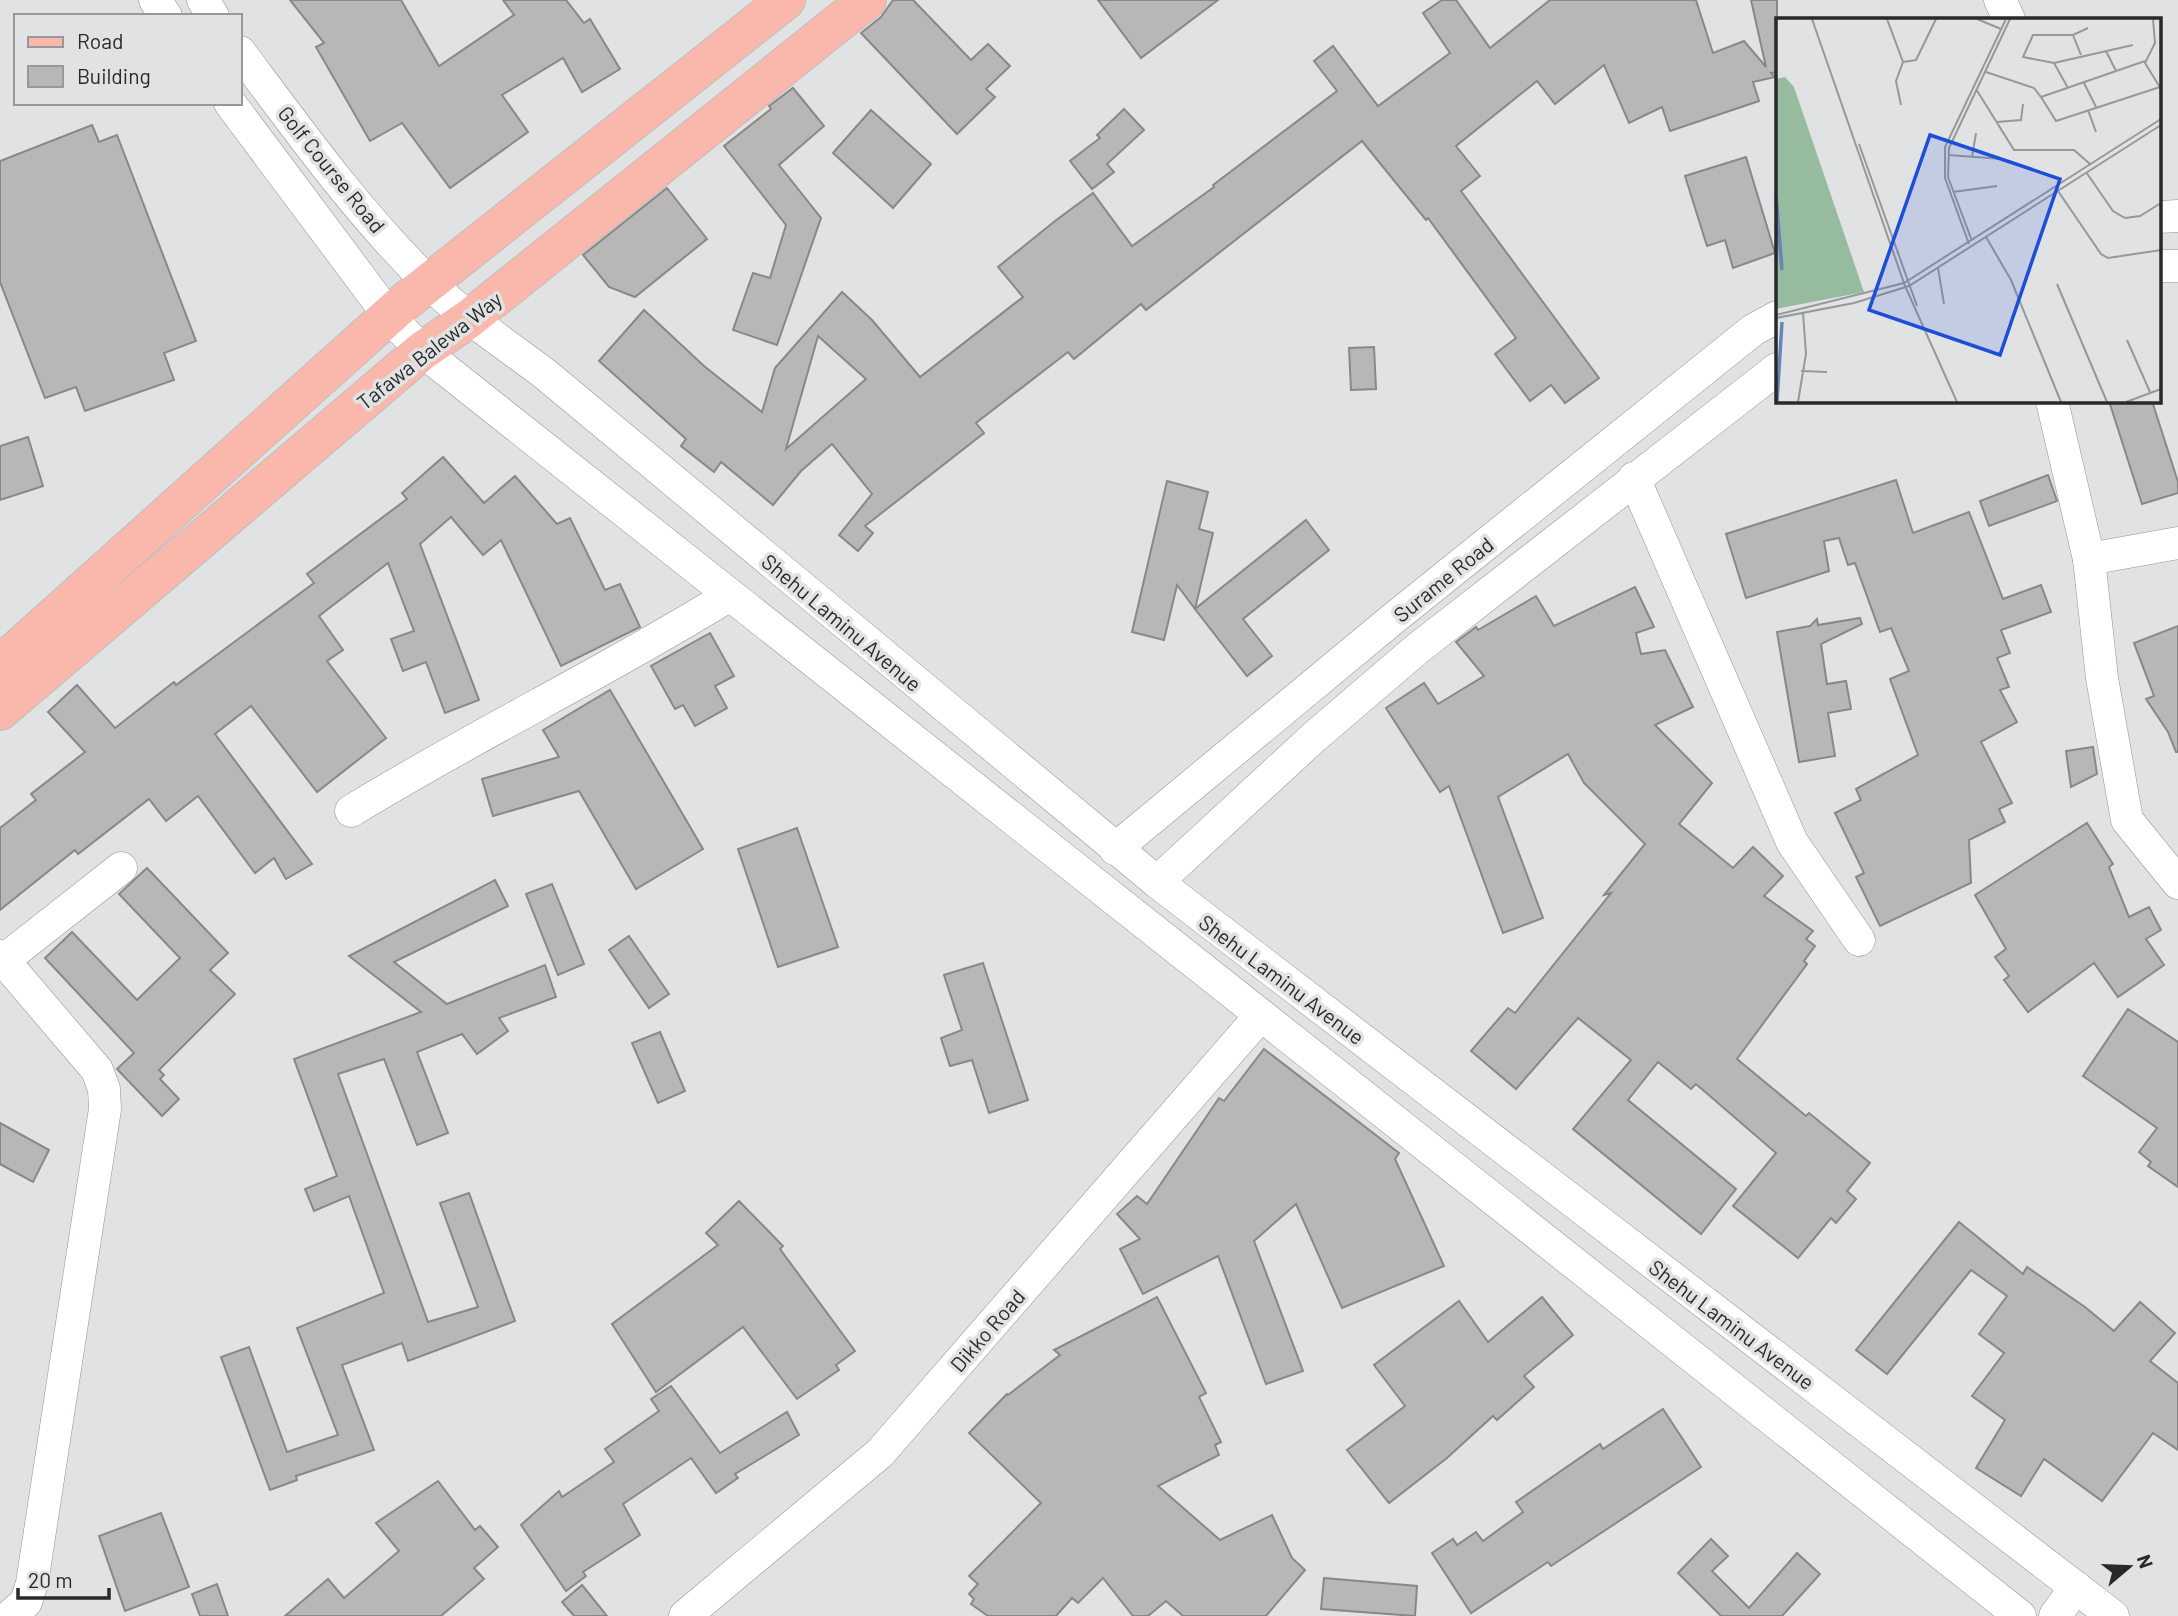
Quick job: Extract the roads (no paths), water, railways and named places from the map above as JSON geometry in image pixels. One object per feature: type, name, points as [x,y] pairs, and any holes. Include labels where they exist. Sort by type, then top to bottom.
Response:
[{"type":"main road","points":[[0,665],[389,316],[786,0]]},
{"type":"main road","name":"Tafawa Balewa Way","points":[[0,711],[422,351],[470,318],[867,0]]},
{"type":"street","points":[[2000,0],[2009,18]]},
{"type":"street","name":"Golf Course Road","points":[[242,55],[341,187],[429,283],[470,318]]},
{"type":"street","name":"Golf Course Road","points":[[231,105],[389,316],[422,351]]},
{"type":"street","points":[[2160,217],[2178,216]]},
{"type":"street","points":[[2160,266],[2178,265]]},
{"type":"street","name":"Shehu Laminu Avenue","points":[[470,318],[545,374],[1115,849],[2113,1616]]},
{"type":"street","name":"Surame Road","points":[[1115,849],[1610,443],[1753,330],[1776,318]]},
{"type":"street","name":"Shehu Laminu Avenue","points":[[422,351],[2020,1616]]},
{"type":"street","name":"Surame Road","points":[[1157,882],[1313,738],[1417,649],[1776,370]]},
{"type":"street","points":[[2052,402],[2089,559],[2102,678],[2127,820],[2178,883]]},
{"type":"street","points":[[1634,478],[1792,842],[1859,940]]},
{"type":"street","points":[[2089,559],[2178,543]]},
{"type":"street","points":[[351,811],[429,763],[650,645],[730,595]]},
{"type":"street","points":[[10,1616],[26,1602],[32,1583],[105,1109],[104,1089],[97,1070],[2,958],[121,868]]},
{"type":"street","name":"Dikko Road","points":[[685,1616],[880,1454],[1261,1015]]},
{"type":"street","points":[[2055,1616],[2076,1587]]}]
